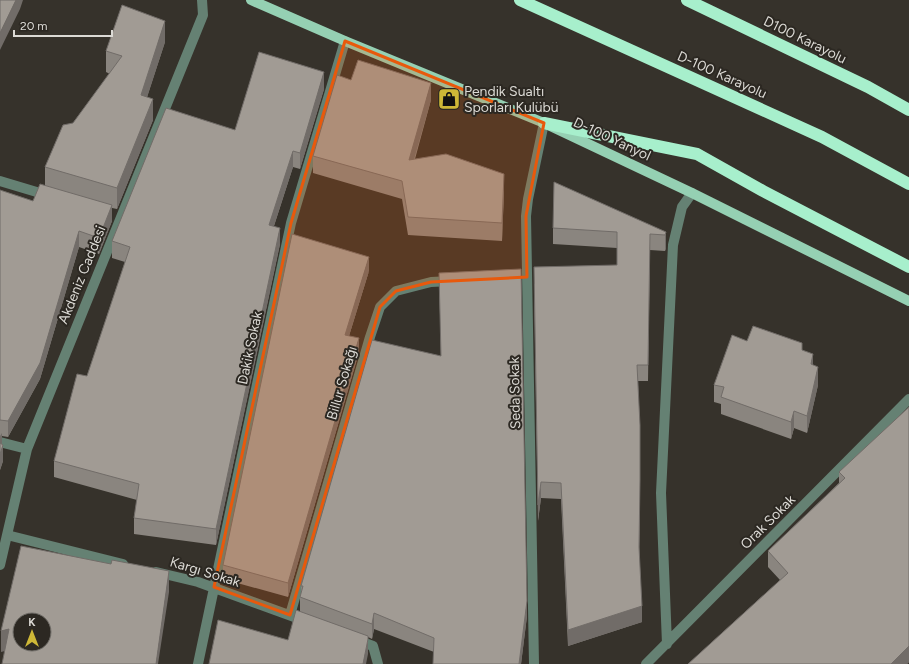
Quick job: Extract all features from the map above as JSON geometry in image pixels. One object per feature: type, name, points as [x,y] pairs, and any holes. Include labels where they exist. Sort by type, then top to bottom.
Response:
[{"type":"highway","name":"D-100 Karayolu","points":[[520,0],[822,137],[909,184]]},
{"type":"highway","name":"D100 Karayolu","points":[[687,0],[868,88],[909,110]]},
{"type":"highway","points":[[544,123],[697,154],[763,192],[909,267]]},
{"type":"main road","name":"D-100 Yanyol","points":[[251,0],[344,41],[544,123],[692,192],[909,301]]},
{"type":"street","name":"Akdeniz Caddesi","points":[[0,564],[27,449],[117,216],[203,15],[202,0]]},
{"type":"street","name":"Dakik Sokak","points":[[198,664],[291,223],[344,41]]},
{"type":"street","name":"Seda Sokak","points":[[534,664],[523,277],[528,198],[544,123]]},
{"type":"street","points":[[0,181],[60,199]]},
{"type":"street","points":[[667,644],[661,493],[672,245],[682,207],[692,192]]},
{"type":"street","name":"Billur Sokağı","points":[[290,616],[370,337],[380,307],[396,291],[431,282],[463,281]]},
{"type":"street","name":"Orak Sokak","points":[[646,664],[909,399]]},
{"type":"street","points":[[0,442],[27,449]]},
{"type":"street","points":[[7,535],[129,565]]},
{"type":"street","name":"Kargı Sokak","points":[[144,569],[214,587],[304,620]]},
{"type":"street","points":[[346,636],[373,646],[378,664]]},
{"type":"highlighted area","points":[[345,41],[544,123],[526,216],[527,277],[431,282],[396,291],[380,307],[290,615],[214,587],[291,223]]},
{"type":"building","points":[[0,0],[16,0],[0,33]]},
{"type":"building","points":[[122,5],[165,21],[141,95],[153,99],[117,188],[45,167],[63,125],[73,123],[122,56],[106,51]]},
{"type":"building","points":[[259,52],[324,72],[300,153],[293,151],[269,225],[280,228],[216,529],[134,518],[139,484],[54,461],[77,374],[87,376],[130,247],[112,241],[166,108],[235,130]]},
{"type":"building","points":[[358,60],[431,83],[409,160],[446,154],[504,174],[502,223],[408,217],[402,181],[313,156],[337,75],[351,80]]},
{"type":"building","points":[[554,182],[666,232],[665,235],[650,234],[648,365],[637,365],[640,425],[639,547],[642,606],[568,630],[561,483],[541,482],[538,505],[534,267],[617,265],[617,232],[553,228]]},
{"type":"building","points":[[40,184],[112,205],[99,238],[79,231],[40,363],[8,421],[0,420],[0,190],[33,201]]},
{"type":"building","points":[[292,234],[369,257],[345,335],[359,338],[288,583],[223,565]]},
{"type":"building","points":[[521,269],[527,601],[519,664],[433,664],[434,638],[374,613],[372,624],[300,597],[303,586],[301,586],[372,340],[441,356],[439,273]]},
{"type":"building","points":[[753,326],[802,343],[802,350],[813,354],[811,364],[818,367],[807,416],[794,411],[791,422],[721,397],[724,387],[714,385],[732,335],[747,341]]},
{"type":"building","points":[[909,407],[909,646],[891,664],[688,664],[788,573],[768,551],[845,478],[839,472]]},
{"type":"building","points":[[0,443],[3,445],[0,454]]},
{"type":"building","points":[[21,546],[111,564],[112,560],[169,571],[156,664],[2,664],[9,629],[1,631]]},
{"type":"building","points":[[296,610],[368,636],[363,664],[209,664],[218,620],[288,640]]},
{"type":"place","name":"Pendik Sualtı Sporları Kulübü","points":[[449,99]]}]
